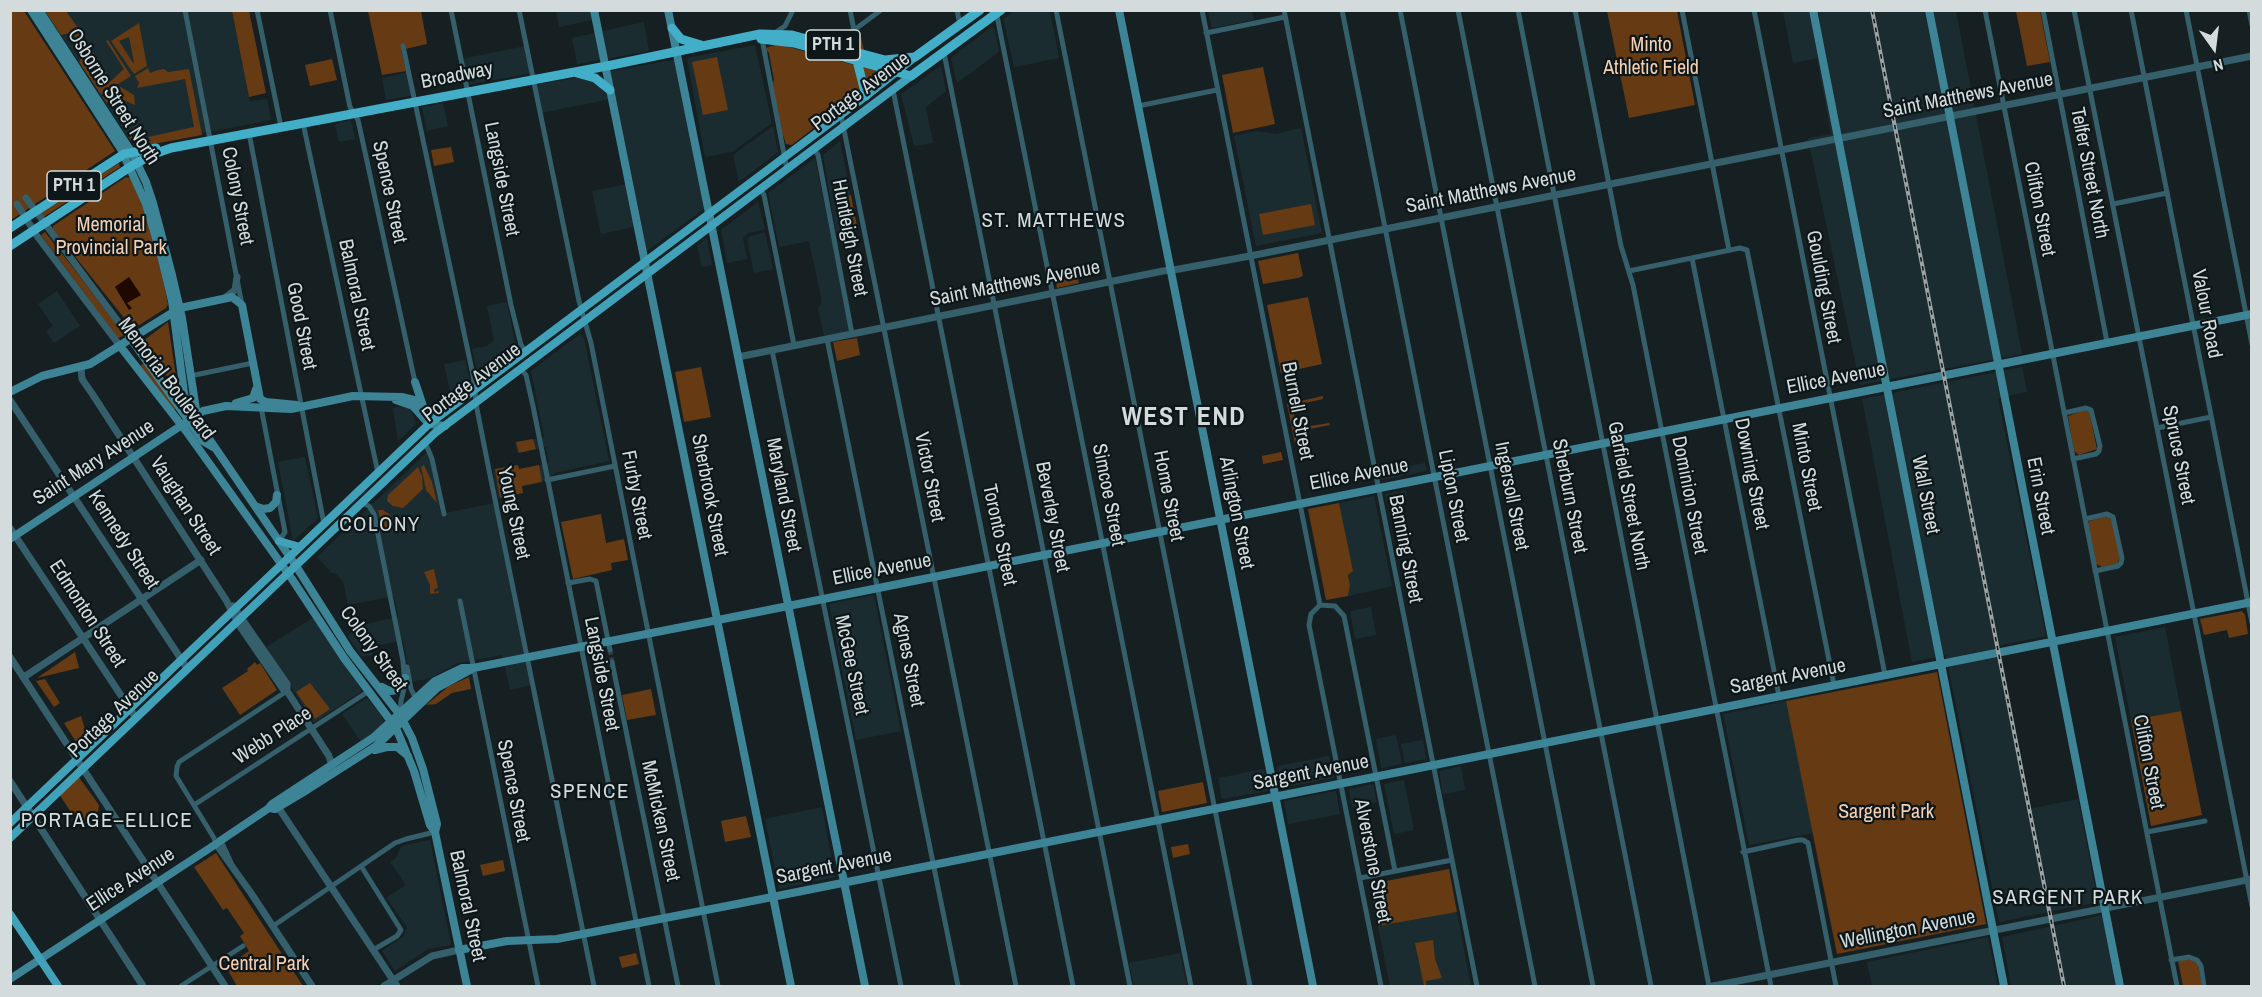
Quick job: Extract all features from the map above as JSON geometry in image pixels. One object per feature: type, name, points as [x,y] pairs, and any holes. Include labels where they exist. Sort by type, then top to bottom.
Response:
[{"type":"highway","name":"Portage Avenue","points":[[915,57],[980,10]]},
{"type":"highway","name":"Portage Avenue","points":[[912,76],[997,12]]},
{"type":"highway","points":[[672,28],[682,40],[707,46]]},
{"type":"highway","name":"Broadway","points":[[10,246],[134,165],[151,155],[171,148],[773,33],[834,45],[885,60],[915,57]]},
{"type":"highway","name":"Broadway","points":[[750,38],[789,41],[912,76]]},
{"type":"highway","points":[[857,61],[866,96]]},
{"type":"highway","points":[[571,72],[595,78],[610,90]]},
{"type":"highway","name":"Broadway","points":[[10,228],[128,154],[171,148]]},
{"type":"main road","name":"Osborne Street North","points":[[31,10],[128,154]]},
{"type":"main road","name":"Osborne Street North","points":[[39,10],[134,165],[177,310],[196,416]]},
{"type":"main road","name":"Sherbrook Street","points":[[594,10],[791,987]]},
{"type":"main road","name":"Maryland Street","points":[[668,10],[865,987]]},
{"type":"main road","name":"Arlington Street","points":[[1119,10],[1313,987]]},
{"type":"main road","name":"Wall Street","points":[[1813,10],[2004,987]]},
{"type":"main road","name":"Erin Street","points":[[1929,10],[2120,987]]},
{"type":"main road","name":"Portage Avenue","points":[[10,823],[429,424],[915,57]]},
{"type":"main road","name":"Portage Avenue","points":[[10,838],[424,443],[912,76]]},
{"type":"main road","points":[[10,392],[42,376],[81,368],[177,310],[224,298],[235,298],[242,305]]},
{"type":"main road","name":"Colony Street","points":[[242,305],[260,403]]},
{"type":"main road","name":"Osborne Street North","points":[[177,310],[185,423],[190,437]]},
{"type":"main road","name":"Ellice Avenue","points":[[402,718],[429,686],[445,675],[462,668],[473,668],[581,646],[610,645],[648,634],[933,576],[2249,314]]},
{"type":"main road","name":"Memorial Boulevard","points":[[131,339],[185,423]]},
{"type":"main road","name":"Memorial Boulevard","points":[[120,346],[185,423],[203,441],[214,448]]},
{"type":"main road","points":[[402,397],[412,391],[415,382]]},
{"type":"main road","points":[[415,382],[424,408]]},
{"type":"main road","points":[[226,406],[253,398],[257,387]]},
{"type":"main road","name":"Saint Mary Avenue","points":[[12,534],[134,458],[204,411],[266,402],[302,406],[361,397],[402,397]]},
{"type":"main road","points":[[402,397],[412,399],[430,412],[442,413]]},
{"type":"main road","name":"Saint Mary Avenue","points":[[389,398],[413,406],[429,424]]},
{"type":"main road","name":"Memorial Boulevard","points":[[196,416],[214,448],[296,566]]},
{"type":"main road","points":[[429,424],[445,426]]},
{"type":"main road","name":"Memorial Boulevard","points":[[190,437],[288,574]]},
{"type":"main road","points":[[255,506],[263,509],[270,508],[276,502],[277,495]]},
{"type":"main road","points":[[257,531],[271,529]]},
{"type":"main road","points":[[279,542],[300,547]]},
{"type":"main road","name":"Colony Street","points":[[296,566],[350,651],[402,718]]},
{"type":"main road","name":"Colony Street","points":[[288,574],[344,658],[394,725]]},
{"type":"main road","name":"Sargent Avenue","points":[[459,951],[500,942],[557,939],[665,918],[2249,602]]},
{"type":"main road","name":"Ellice Avenue","points":[[337,765],[365,754],[437,688],[473,668]]},
{"type":"main road","points":[[378,686],[387,691],[396,691],[402,686],[405,678]]},
{"type":"main road","name":"Balmoral Street","points":[[402,718],[423,769],[437,824],[435,832]]},
{"type":"main road","name":"Ellice Avenue","points":[[10,979],[269,808],[279,806],[394,725]]},
{"type":"main road","name":"Balmoral Street","points":[[394,725],[410,757],[430,825],[435,832],[467,987]]},
{"type":"main road","points":[[365,754],[390,746],[410,757]]},
{"type":"main road","points":[[10,914],[58,987]]},
{"type":"street","name":"Colony Street","points":[[185,10],[242,305]]},
{"type":"street","points":[[257,10],[281,127]]},
{"type":"street","name":"Spence Street","points":[[330,10],[350,106],[360,128],[415,382]]},
{"type":"street","name":"Langside Street","points":[[451,10],[511,305],[520,345],[525,351]]},
{"type":"street","name":"Furby Street","points":[[519,10],[615,466],[718,987]]},
{"type":"street","points":[[773,33],[784,27],[793,10]]},
{"type":"street","points":[[850,10],[854,30]]},
{"type":"street","points":[[834,45],[881,10]]},
{"type":"street","points":[[957,10],[960,25]]},
{"type":"street","name":"Home Street","points":[[1056,10],[1250,987]]},
{"type":"street","name":"Burnell Street","points":[[1202,10],[1320,605]]},
{"type":"street","name":"Banning Street","points":[[1284,10],[1477,987]]},
{"type":"street","name":"Lipton Street","points":[[1342,10],[1535,987]]},
{"type":"street","name":"Ingersoll Street","points":[[1400,10],[1593,987]]},
{"type":"street","name":"Sherburn Street","points":[[1458,10],[1651,987]]},
{"type":"street","name":"Garfield Street North","points":[[1518,10],[1711,987]]},
{"type":"street","name":"Dominion Street","points":[[1575,10],[1771,987]]},
{"type":"street","points":[[1629,271],[1729,250],[1682,10]]},
{"type":"street","name":"Goulding Street","points":[[1754,10],[1885,675]]},
{"type":"street","name":"Clifton Street","points":[[1985,10],[2176,987]]},
{"type":"street","name":"Telfer Street North","points":[[2043,10],[2107,342]]},
{"type":"street","name":"Spruce Street","points":[[2074,10],[2193,613],[2249,880],[2252,906]]},
{"type":"street","name":"Valour Road","points":[[2131,10],[2252,623]]},
{"type":"street","points":[[2186,10],[2249,314],[2252,344]]},
{"type":"street","points":[[2249,10],[2252,25]]},
{"type":"street","name":"Simcoe Street","points":[[997,12],[1191,987]]},
{"type":"street","points":[[1206,33],[1285,17]]},
{"type":"street","points":[[762,39],[787,170]]},
{"type":"street","name":"Young Street","points":[[404,46],[475,388],[499,519],[594,987]]},
{"type":"street","name":"Beverley Street","points":[[944,53],[1130,987]]},
{"type":"street","name":"Saint Matthews Avenue","points":[[738,357],[2252,56]]},
{"type":"street","name":"Toronto Street","points":[[893,90],[1073,987]]},
{"type":"street","points":[[1138,106],[1217,90]]},
{"type":"street","name":"Victor Street","points":[[841,115],[1016,987]]},
{"type":"street","name":"Balmoral Street","points":[[303,123],[378,473]]},
{"type":"street","name":"Good Street","points":[[249,133],[324,524]]},
{"type":"street","name":"Huntleigh Street","points":[[814,149],[818,155],[852,334]]},
{"type":"street","points":[[760,189],[764,195],[794,345]]},
{"type":"street","points":[[2113,204],[2167,193]]},
{"type":"street","name":"Memorial Boulevard","points":[[26,198],[43,224],[131,339]]},
{"type":"street","name":"Memorial Boulevard","points":[[17,204],[120,346]]},
{"type":"street","name":"Minto Street","points":[[1729,250],[1744,248],[1749,255],[1834,685]]},
{"type":"street","name":"Downing Street","points":[[1692,258],[1779,696]]},
{"type":"street","points":[[224,298],[234,291],[237,277]]},
{"type":"street","name":"Agnes Street","points":[[827,339],[958,987]]},
{"type":"street","name":"McGee Street","points":[[772,350],[901,987]]},
{"type":"street","points":[[190,376],[253,363]]},
{"type":"street","name":"Vaughan Street","points":[[81,368],[82,379],[226,600],[287,684],[287,691],[337,765]]},
{"type":"street","name":"Langside Street","points":[[521,369],[526,375],[548,480],[649,987]]},
{"type":"street","name":"Kennedy Street","points":[[10,400],[187,668]]},
{"type":"street","name":"Colony Street","points":[[260,403],[285,532],[279,542]]},
{"type":"street","points":[[2064,413],[2086,408],[2091,410],[2100,446],[2096,454],[2073,459]]},
{"type":"street","points":[[2157,428],[2211,417]]},
{"type":"street","points":[[417,435],[428,449],[434,465],[444,514]]},
{"type":"street","points":[[548,480],[615,466]]},
{"type":"street","points":[[368,483],[371,508],[403,661],[405,685],[401,701],[402,718]]},
{"type":"street","points":[[362,503],[371,508]]},
{"type":"street","points":[[2085,519],[2107,514],[2113,517],[2122,558],[2118,566],[2095,570]]},
{"type":"street","name":"Edmonton Street","points":[[12,534],[136,718]]},
{"type":"street","points":[[24,677],[201,560]]},
{"type":"street","points":[[568,584],[590,579],[596,581],[610,645]]},
{"type":"street","name":"Spence Street","points":[[460,601],[538,987]]},
{"type":"street","points":[[1320,605],[1335,606],[1344,616],[1395,871]]},
{"type":"street","name":"Alverstone Street","points":[[1320,605],[1312,612],[1309,622],[1381,987]]},
{"type":"street","points":[[10,657],[225,987]]},
{"type":"street","points":[[403,661],[416,699]]},
{"type":"street","name":"McMicken Street","points":[[612,662],[678,987]]},
{"type":"street","points":[[287,691],[179,762],[176,776],[231,865],[312,987]]},
{"type":"street","name":"Webb Place","points":[[194,805],[369,691]]},
{"type":"street","points":[[10,781],[143,987]]},
{"type":"street","points":[[279,806],[395,984]]},
{"type":"street","points":[[2147,832],[2205,821]]},
{"type":"street","points":[[273,926],[401,840],[435,832]]},
{"type":"street","points":[[1743,852],[1798,840],[1806,841],[1809,846],[1836,987]]},
{"type":"street","points":[[1360,878],[1452,860]]},
{"type":"street","points":[[361,866],[401,930],[397,936],[373,950]]},
{"type":"street","name":"Wellington Avenue","points":[[1711,987],[2249,880]]},
{"type":"street","points":[[181,987],[243,946]]},
{"type":"street","name":"Sargent Avenue","points":[[384,987],[395,984],[432,956],[459,951]]},
{"type":"street","points":[[2171,960],[2189,957],[2197,960],[2201,966],[2204,987]]},
{"type":"shaded area","points":[[1016,10],[1050,11],[1059,58],[1014,67],[1003,19]]},
{"type":"shaded area","points":[[45,11],[232,11],[250,101],[267,99],[271,120],[136,146],[129,139]]},
{"type":"shaded area","points":[[556,11],[594,11],[596,19],[559,27]]},
{"type":"shaded area","points":[[1208,11],[1252,11],[1254,20],[1212,28]]},
{"type":"shaded area","points":[[1783,11],[1956,11],[2022,354],[1860,385],[1808,138],[1831,134],[1817,58],[1793,63]]},
{"type":"shaded area","points":[[644,22],[649,51],[577,64],[572,38]]},
{"type":"shaded area","points":[[991,27],[995,29],[999,52],[957,83],[951,58]]},
{"type":"shaded area","points":[[755,45],[772,123],[732,152],[705,157],[687,58]]},
{"type":"shaded area","points":[[526,46],[532,73],[467,85],[461,59]]},
{"type":"shaded area","points":[[678,59],[708,206],[643,254],[637,226],[601,234],[592,191],[628,184],[611,99],[540,113],[534,85],[582,77],[596,82],[610,94],[606,72]]},
{"type":"shaded area","points":[[941,66],[946,91],[926,107],[933,143],[914,146],[901,94]]},
{"type":"shaded area","points":[[409,72],[414,95],[386,100],[382,78]]},
{"type":"shaded area","points":[[443,103],[448,126],[427,131],[422,107]]},
{"type":"shaded area","points":[[351,120],[355,139],[339,142],[335,124]]},
{"type":"shaded area","points":[[773,126],[778,152],[739,182],[733,155]]},
{"type":"shaded area","points":[[1301,128],[1322,233],[1256,246],[1234,136],[1256,131],[1276,134]]},
{"type":"shaded area","points":[[840,141],[857,227],[836,232],[823,155]]},
{"type":"shaded area","points":[[815,158],[850,331],[824,336],[818,308],[822,302],[809,241],[779,247],[768,193]]},
{"type":"shaded area","points":[[758,202],[765,229],[748,233],[743,238],[747,259],[727,263],[721,230]]},
{"type":"shaded area","points":[[765,232],[773,269],[754,273],[747,239]]},
{"type":"shaded area","points":[[707,238],[712,265],[702,267],[697,246]]},
{"type":"shaded area","points":[[129,277],[141,295],[127,303],[132,308],[129,310],[115,287]]},
{"type":"shaded area","points":[[57,291],[80,326],[54,343],[46,331],[53,326],[38,304]]},
{"type":"shaded area","points":[[507,302],[516,347],[478,376],[472,349],[487,346],[494,340],[487,306]]},
{"type":"shaded area","points":[[580,334],[584,338],[609,461],[555,473],[547,480],[522,486],[523,493],[498,498],[493,470],[518,465],[519,469],[549,463],[546,447],[517,453],[515,443],[544,437],[531,371]]},
{"type":"shaded area","points":[[465,360],[470,382],[451,396],[444,364]]},
{"type":"shaded area","points":[[2022,367],[2027,392],[1998,398],[2046,636],[1997,646],[2029,809],[2078,799],[2098,902],[1999,922],[1946,655],[1912,662],[1862,399]]},
{"type":"shaded area","points":[[402,406],[411,410],[416,424],[398,441],[393,408]]},
{"type":"shaded area","points":[[428,451],[441,514],[494,503],[530,685],[510,690],[502,655],[458,663],[431,678],[411,682],[403,640],[371,647],[373,655],[362,657],[348,637],[356,626],[398,617],[394,596],[348,605],[343,581],[317,557]]},
{"type":"shaded area","points":[[305,457],[318,518],[293,541],[278,462]]},
{"type":"shaded area","points":[[1425,463],[1427,471],[1406,475],[1405,467]]},
{"type":"shaded area","points":[[1402,468],[1403,476],[1381,480],[1380,472]]},
{"type":"shaded area","points":[[1406,490],[1407,497],[1387,501],[1385,494]]},
{"type":"shaded area","points":[[1374,496],[1392,586],[1348,596],[1350,585],[1339,503]]},
{"type":"shaded area","points":[[874,595],[901,731],[856,740],[829,604]]},
{"type":"shaded area","points":[[1371,607],[1376,635],[1355,639],[1350,611]]},
{"type":"shaded area","points":[[313,618],[362,691],[314,723],[266,647]]},
{"type":"shaded area","points":[[2165,627],[2181,711],[2131,720],[2115,637]]},
{"type":"shaded area","points":[[367,698],[381,715],[384,723],[361,742],[342,714]]},
{"type":"shaded area","points":[[1786,701],[1813,833],[1749,845],[1723,714]]},
{"type":"shaded area","points":[[1396,735],[1402,764],[1381,768],[1376,739]]},
{"type":"shaded area","points":[[1423,740],[1426,759],[1405,763],[1401,744]]},
{"type":"shaded area","points":[[1329,756],[1334,778],[1282,788],[1280,786],[1277,766]]},
{"type":"shaded area","points":[[1461,766],[1465,790],[1443,794],[1439,771]]},
{"type":"shaded area","points":[[1264,769],[1268,791],[1222,799],[1218,778]]},
{"type":"shaded area","points":[[1404,780],[1414,830],[1394,834],[1384,784]]},
{"type":"shaded area","points":[[1373,784],[1377,802],[1352,807],[1349,789]]},
{"type":"shaded area","points":[[1336,791],[1340,814],[1288,824],[1284,801]]},
{"type":"shaded area","points":[[822,807],[835,877],[779,889],[765,819]]},
{"type":"shaded area","points":[[430,840],[451,945],[428,949],[395,971],[382,951],[404,936],[407,927],[386,898],[406,885],[390,862],[396,858],[400,848],[405,845]]},
{"type":"shaded area","points":[[1457,912],[1471,986],[1390,986],[1378,926]]},
{"type":"shaded area","points":[[2103,915],[2117,986],[2011,986],[2002,937]]},
{"type":"shaded area","points":[[1988,937],[1998,986],[1872,986],[1867,962]]},
{"type":"shaded area","points":[[1180,953],[1187,986],[1134,986],[1129,963]]},
{"type":"green space","points":[[11,11],[24,11],[115,151],[11,220]]},
{"type":"green space","points":[[45,11],[66,11],[83,35],[77,39],[71,33],[61,35]]},
{"type":"green space","points":[[232,11],[249,11],[266,93],[249,97]]},
{"type":"green space","points":[[368,11],[421,11],[427,44],[401,50],[406,71],[382,75]]},
{"type":"green space","name":"Minto Athletic Field","points":[[1607,11],[1677,11],[1695,105],[1629,118]]},
{"type":"green space","points":[[2016,11],[2040,11],[2050,62],[2027,66]]},
{"type":"green space","points":[[139,23],[147,66],[134,74],[111,41]],"holes":[[[129,37],[133,63],[119,41]]]},
{"type":"green space","points":[[860,33],[864,50],[847,45],[846,43]]},
{"type":"green space","points":[[108,40],[131,76],[101,95],[79,62],[85,53],[81,46],[87,43],[109,77],[107,79],[111,81],[124,69],[106,41]]},
{"type":"green space","points":[[778,44],[858,66],[862,90],[792,145],[786,144],[777,117],[774,80],[769,53],[765,48]]},
{"type":"green space","points":[[717,57],[728,110],[703,115],[692,62]]},
{"type":"green space","points":[[332,59],[337,80],[310,86],[305,65]]},
{"type":"green space","points":[[862,66],[883,73],[868,84]]},
{"type":"green space","points":[[1263,67],[1275,124],[1233,133],[1222,75]]},
{"type":"green space","points":[[148,68],[150,73],[164,69],[168,72],[189,69],[202,135],[143,146],[132,141],[129,131],[138,124],[142,143],[151,141],[148,137],[194,127],[185,79],[137,88],[139,83],[135,76]]},
{"type":"green space","points":[[119,86],[134,95],[135,105],[123,100],[107,103],[102,97],[110,100],[107,94]]},
{"type":"green space","points":[[451,147],[454,162],[434,166],[431,150]]},
{"type":"green space","points":[[119,163],[120,167],[42,218],[40,214],[42,212]]},
{"type":"green space","name":"Memorial Provincial Park","points":[[126,177],[130,178],[143,207],[156,248],[168,304],[166,308],[133,329],[53,229],[53,226]]},
{"type":"green space","points":[[851,195],[857,226],[852,226],[846,196]]},
{"type":"green space","points":[[1311,204],[1315,225],[1263,235],[1259,214]]},
{"type":"green space","points":[[45,232],[124,335],[117,337],[41,235]]},
{"type":"green space","points":[[1298,253],[1303,276],[1263,284],[1258,261]]},
{"type":"green space","points":[[1076,268],[1079,283],[1057,288],[1054,272]]},
{"type":"green space","points":[[1308,297],[1322,364],[1281,373],[1267,305]]},
{"type":"green space","points":[[168,322],[178,391],[143,341]]},
{"type":"green space","points":[[857,338],[860,355],[837,361],[833,342]]},
{"type":"green space","points":[[145,362],[175,408],[175,410],[140,366]]},
{"type":"green space","points":[[701,367],[711,417],[684,422],[675,372]]},
{"type":"green space","points":[[1323,396],[1323,399],[1292,406],[1297,428],[1329,423],[1330,425],[1295,432],[1297,444],[1295,444],[1287,404]]},
{"type":"green space","points":[[2085,410],[2089,411],[2097,449],[2079,455],[2074,451],[2068,416]]},
{"type":"green space","points":[[533,439],[536,449],[519,453],[516,442]]},
{"type":"green space","points":[[1281,452],[1283,460],[1263,464],[1262,456]]},
{"type":"green space","points":[[424,465],[432,482],[437,503],[426,490],[421,467]]},
{"type":"green space","points":[[518,465],[519,469],[539,465],[542,482],[522,486],[523,493],[500,498],[495,469]]},
{"type":"green space","points":[[418,467],[422,476],[423,489],[403,508],[393,506],[387,501],[388,495]]},
{"type":"green space","points":[[1339,503],[1353,571],[1348,575],[1350,585],[1348,596],[1326,600],[1308,509]]},
{"type":"green space","points":[[378,510],[383,510],[390,515],[397,526],[382,529]]},
{"type":"green space","points":[[601,514],[606,543],[624,539],[628,560],[611,563],[612,570],[573,579],[561,522]]},
{"type":"green space","points":[[2108,516],[2112,521],[2120,557],[2117,564],[2102,567],[2096,564],[2088,523]]},
{"type":"green space","points":[[434,569],[438,588],[434,589],[435,593],[438,590],[439,593],[430,594],[430,585],[424,572]]},
{"type":"green space","points":[[2242,611],[2245,615],[2248,634],[2229,638],[2227,630],[2204,635],[2200,619]]},
{"type":"green space","points":[[75,652],[79,668],[37,678]]},
{"type":"green space","points":[[255,662],[257,665],[260,663],[277,690],[240,715],[222,688],[248,671],[247,669]]},
{"type":"green space","name":"Sargent Park","points":[[1937,672],[1986,924],[1837,954],[1786,701]]},
{"type":"green space","points":[[469,677],[471,689],[452,693],[436,704],[426,705],[449,686]]},
{"type":"green space","points":[[45,679],[60,703],[54,707],[36,681]]},
{"type":"green space","points":[[310,683],[330,709],[315,719],[296,692]]},
{"type":"green space","points":[[651,689],[656,715],[627,720],[622,695]]},
{"type":"green space","points":[[2181,711],[2202,815],[2151,826],[2131,720]]},
{"type":"green space","points":[[81,716],[87,736],[78,745],[64,723]]},
{"type":"green space","points":[[78,776],[99,805],[97,820],[78,823],[59,794]]},
{"type":"green space","points":[[1203,782],[1207,803],[1162,812],[1158,791]]},
{"type":"green space","points":[[746,816],[751,837],[725,842],[721,821]]},
{"type":"green space","points":[[1188,844],[1190,854],[1173,858],[1171,847]]},
{"type":"green space","name":"Central Park","points":[[216,853],[303,986],[237,986],[226,967],[249,951],[240,936],[244,933],[227,908],[223,910],[194,867]]},
{"type":"green space","points":[[503,860],[505,871],[483,876],[480,865]]},
{"type":"green space","points":[[1449,869],[1457,912],[1378,926],[1370,884]]},
{"type":"green space","points":[[1433,940],[1435,959],[1442,978],[1426,981],[1424,986],[1415,943]]},
{"type":"green space","points":[[636,953],[639,964],[622,968],[619,957]]},
{"type":"green space","points":[[2194,960],[2198,965],[2202,986],[2183,986],[2178,961]]},
{"type":"tunnel","points":[[610,650],[612,662]]},
{"type":"railway","points":[[1872,10],[2064,986]]},
{"type":"district","name":"ST. MATTHEWS","points":[[1054,221]]},
{"type":"district","name":"WEST END","points":[[1184,418]]},
{"type":"district","name":"COLONY","points":[[380,525]]},
{"type":"district","name":"SPENCE","points":[[590,792]]},
{"type":"district","name":"PORTAGE–ELLICE","points":[[107,821]]},
{"type":"district","name":"SARGENT PARK","points":[[2068,898]]}]
